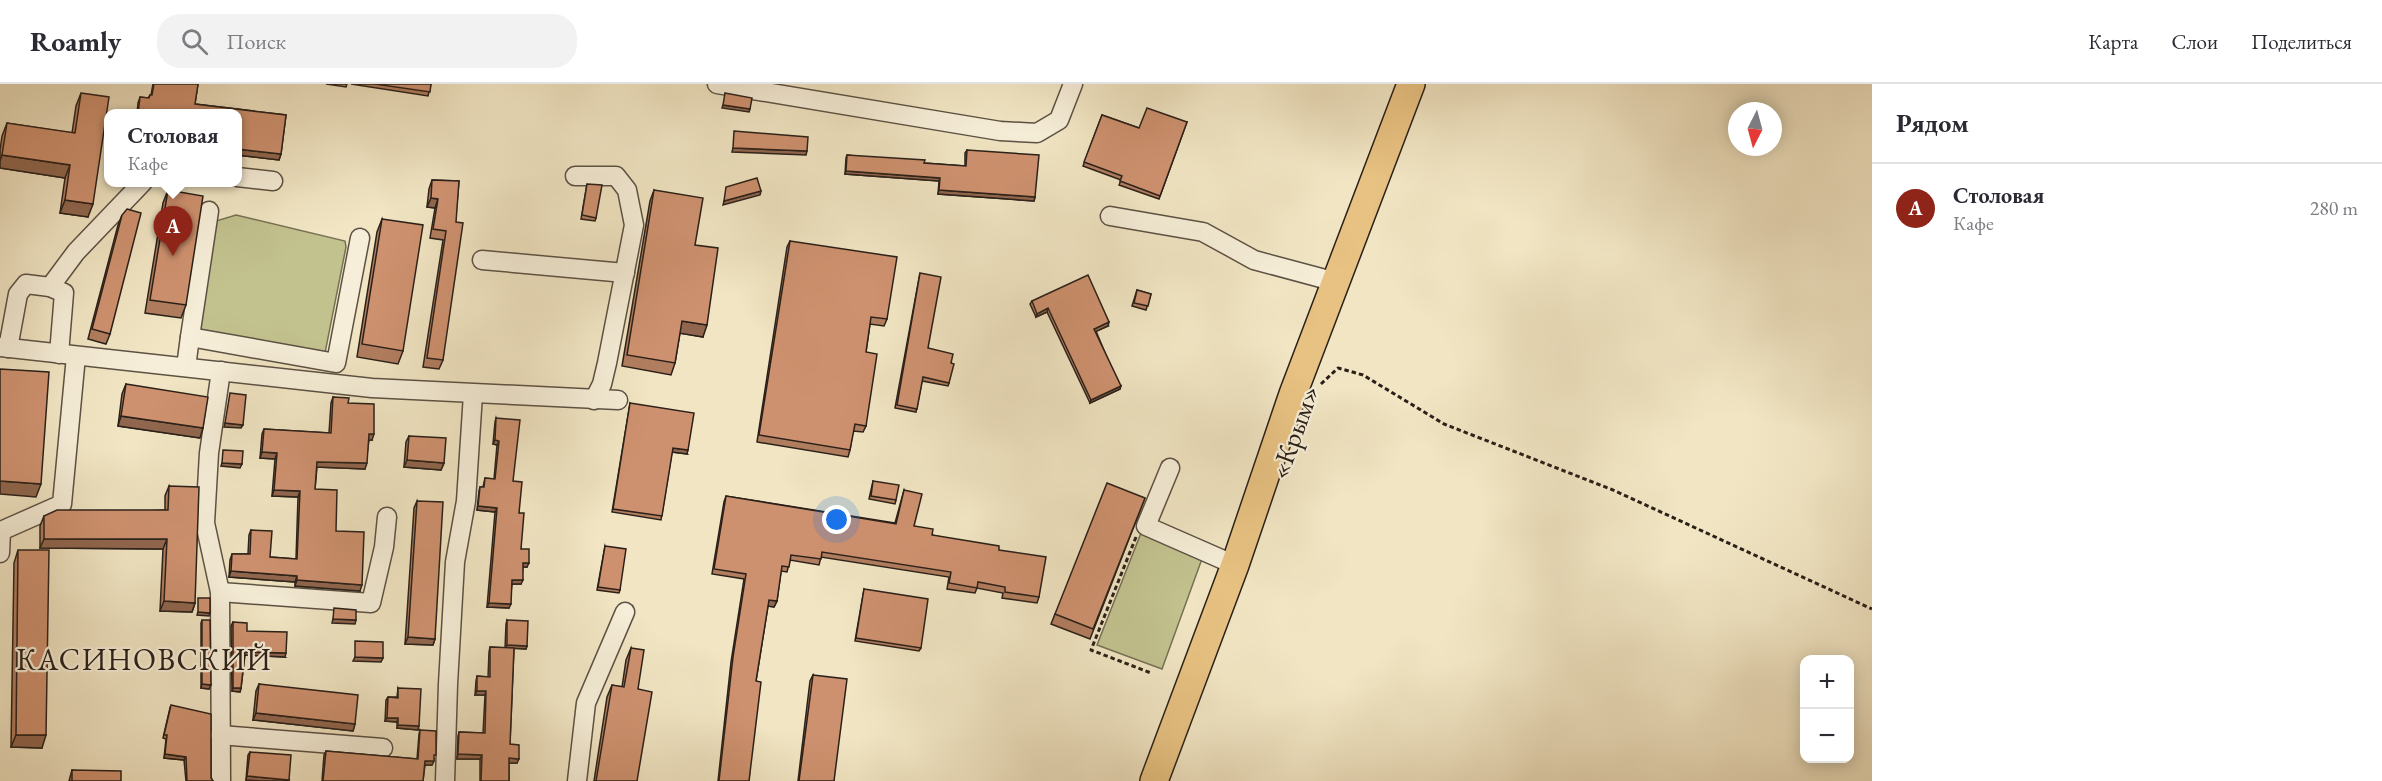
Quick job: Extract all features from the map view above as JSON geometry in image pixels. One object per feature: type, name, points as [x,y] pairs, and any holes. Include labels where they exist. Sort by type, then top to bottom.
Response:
[{"type":"highway","points":[[1154,781],[1235,565],[1293,394],[1411,84]]},
{"type":"highway","name":"«Крым»","points":[[1167,781],[1248,570],[1307,396],[1424,84]]},
{"type":"street","points":[[717,84],[755,87],[1000,131],[1037,133],[1059,120],[1073,84]]},
{"type":"street","points":[[574,176],[616,176],[627,190],[634,225],[602,384],[594,400]]},
{"type":"street","points":[[242,178],[273,181]]},
{"type":"street","points":[[50,287],[76,252],[139,187]]},
{"type":"street","points":[[186,368],[209,211]]},
{"type":"street","points":[[1110,216],[1203,232],[1254,260],[1336,282]]},
{"type":"street","points":[[190,337],[336,363],[360,238]]},
{"type":"street","points":[[482,260],[625,273]]},
{"type":"street","points":[[0,553],[1,531],[62,504],[72,386],[68,355],[64,293],[50,287],[26,284],[18,294],[4,347],[68,355],[372,388],[618,400]]},
{"type":"street","points":[[221,371],[209,453],[205,523],[220,592],[221,781]]},
{"type":"street","points":[[445,781],[455,562],[466,501],[473,394]]},
{"type":"street","points":[[1170,468],[1146,526],[1235,565]]},
{"type":"street","points":[[220,592],[371,603],[384,547],[387,517]]},
{"type":"street","points":[[577,781],[586,703],[625,612]]},
{"type":"street","points":[[220,735],[383,748]]},
{"type":"path","points":[[1307,396],[1338,368],[1363,375],[1444,424],[1613,490],[1872,609]]},
{"type":"path","points":[[1146,526],[1138,530],[1091,650],[1151,673]]},
{"type":"green space","points":[[236,215],[345,241],[346,247],[325,353],[197,330],[216,221]]},
{"type":"green space","points":[[1141,533],[1203,556],[1162,669],[1097,645]]},
{"type":"building","points":[[154,84],[198,84],[195,104],[236,109],[139,109],[140,97],[149,98],[152,95]]},
{"type":"building","points":[[375,84],[431,84],[430,92]]},
{"type":"building","points":[[81,93],[109,97],[107,109],[104,109],[104,130],[93,204],[65,200],[70,165],[2,155],[7,123],[75,133]]},
{"type":"building","points":[[725,93],[752,98],[750,109],[723,105]]},
{"type":"building","points":[[1147,108],[1187,122],[1160,196],[1120,181],[1122,176],[1084,162],[1102,115],[1139,128]]},
{"type":"building","points":[[242,110],[286,115],[281,154],[242,150]]},
{"type":"building","points":[[734,131],[808,137],[807,151],[733,148]]},
{"type":"building","points":[[967,150],[1039,155],[1035,197],[939,190],[940,178],[846,171],[847,155],[925,160],[924,163],[966,166]]},
{"type":"building","points":[[757,178],[761,191],[724,201],[726,187]]},
{"type":"building","points":[[432,180],[459,181],[456,222],[463,223],[443,360],[427,358],[446,231],[433,229],[438,199],[431,198]]},
{"type":"building","points":[[587,184],[602,185],[596,218],[582,215]]},
{"type":"building","points":[[168,190],[203,196],[186,305],[150,300]]},
{"type":"building","points":[[654,190],[703,198],[695,245],[718,248],[707,325],[682,321],[675,363],[627,355]]},
{"type":"building","points":[[127,209],[141,213],[110,334],[92,329],[122,215]]},
{"type":"building","points":[[382,219],[423,225],[403,351],[362,344]]},
{"type":"building","points":[[790,241],[897,257],[887,319],[871,317],[866,352],[877,354],[866,426],[855,424],[850,450],[759,435]]},
{"type":"building","points":[[920,273],[941,277],[928,348],[953,354],[951,363],[954,364],[949,383],[923,377],[917,409],[897,405]]},
{"type":"building","points":[[1088,275],[1109,322],[1094,329],[1121,386],[1091,400],[1048,308],[1037,314],[1032,301]]},
{"type":"building","points":[[1137,290],[1151,294],[1148,306],[1134,303]]},
{"type":"building","points":[[0,369],[49,372],[41,484],[0,481]]},
{"type":"building","points":[[126,384],[208,397],[203,428],[121,416]]},
{"type":"building","points":[[230,393],[246,395],[243,425],[225,423]]},
{"type":"building","points":[[333,397],[349,398],[348,403],[374,404],[374,434],[369,434],[367,463],[317,462],[315,489],[337,490],[336,531],[364,532],[362,585],[297,580],[297,576],[231,571],[232,554],[250,554],[251,530],[272,531],[270,557],[297,559],[300,491],[274,490],[277,453],[262,452],[264,429],[331,433]]},
{"type":"building","points":[[630,403],[694,413],[688,450],[673,448],[662,516],[613,509]]},
{"type":"building","points":[[496,418],[520,420],[513,481],[522,482],[519,513],[524,513],[521,549],[529,549],[529,563],[523,563],[523,580],[512,580],[511,604],[489,603],[497,508],[478,506],[480,487],[484,487],[485,478],[495,479],[499,441],[495,440]]},
{"type":"building","points":[[409,436],[446,438],[444,463],[407,460]]},
{"type":"building","points":[[223,450],[243,451],[242,464],[222,463]]},
{"type":"building","points":[[873,481],[899,485],[896,500],[871,496]]},
{"type":"building","points":[[1107,483],[1145,498],[1093,629],[1055,614]]},
{"type":"building","points":[[169,486],[199,487],[195,603],[164,601],[167,539],[44,539],[44,516],[57,510],[168,510]]},
{"type":"building","points":[[904,490],[922,494],[914,526],[933,529],[932,535],[999,546],[999,550],[1046,557],[1039,597],[1005,592],[1005,587],[978,582],[977,588],[949,583],[951,572],[822,552],[821,559],[791,555],[789,567],[782,566],[777,601],[769,600],[756,681],[761,682],[749,781],[719,781],[733,657],[746,574],[714,569],[726,496],[896,524]]},
{"type":"building","points":[[417,501],[443,502],[435,639],[408,637]]},
{"type":"building","points":[[605,546],[626,549],[620,590],[598,587]]},
{"type":"building","points":[[18,550],[49,550],[46,735],[16,735]]},
{"type":"building","points":[[864,589],[928,599],[921,648],[856,638]]},
{"type":"building","points":[[198,598],[210,598],[210,613],[198,612]]},
{"type":"building","points":[[334,608],[356,610],[356,620],[333,619]]},
{"type":"building","points":[[202,620],[210,620],[211,685],[202,684]]},
{"type":"building","points":[[507,620],[528,621],[527,646],[507,645]]},
{"type":"building","points":[[233,622],[247,623],[247,631],[287,632],[286,653],[245,652],[241,688],[233,688]]},
{"type":"building","points":[[355,641],[383,642],[383,658],[355,657]]},
{"type":"building","points":[[490,647],[514,648],[510,744],[519,745],[519,759],[509,758],[509,781],[481,781],[482,755],[458,754],[459,732],[485,733],[486,691],[477,691],[477,676],[490,677]]},
{"type":"building","points":[[631,648],[644,650],[638,689],[652,692],[637,781],[596,781],[612,685],[624,687]]},
{"type":"building","points":[[813,675],[847,679],[834,781],[799,781]]},
{"type":"building","points":[[259,684],[358,695],[355,724],[256,713]]},
{"type":"building","points":[[398,688],[421,689],[419,726],[398,725],[398,718],[387,718],[388,697],[398,698]]},
{"type":"building","points":[[171,705],[211,714],[211,778],[213,781],[187,781],[186,757],[165,754],[167,735],[164,735]]},
{"type":"building","points":[[420,730],[436,731],[436,755],[434,755],[434,761],[425,761],[423,781],[323,781],[326,751],[418,759]]},
{"type":"building","points":[[250,752],[291,755],[289,780],[247,776]]},
{"type":"building","points":[[72,770],[121,771],[121,781],[72,781]]},
{"type":"place","name":"Столовая","points":[[173,256]]},
{"type":"district","name":"КАСИНОВСКИЙ","points":[[144,659]]}]
